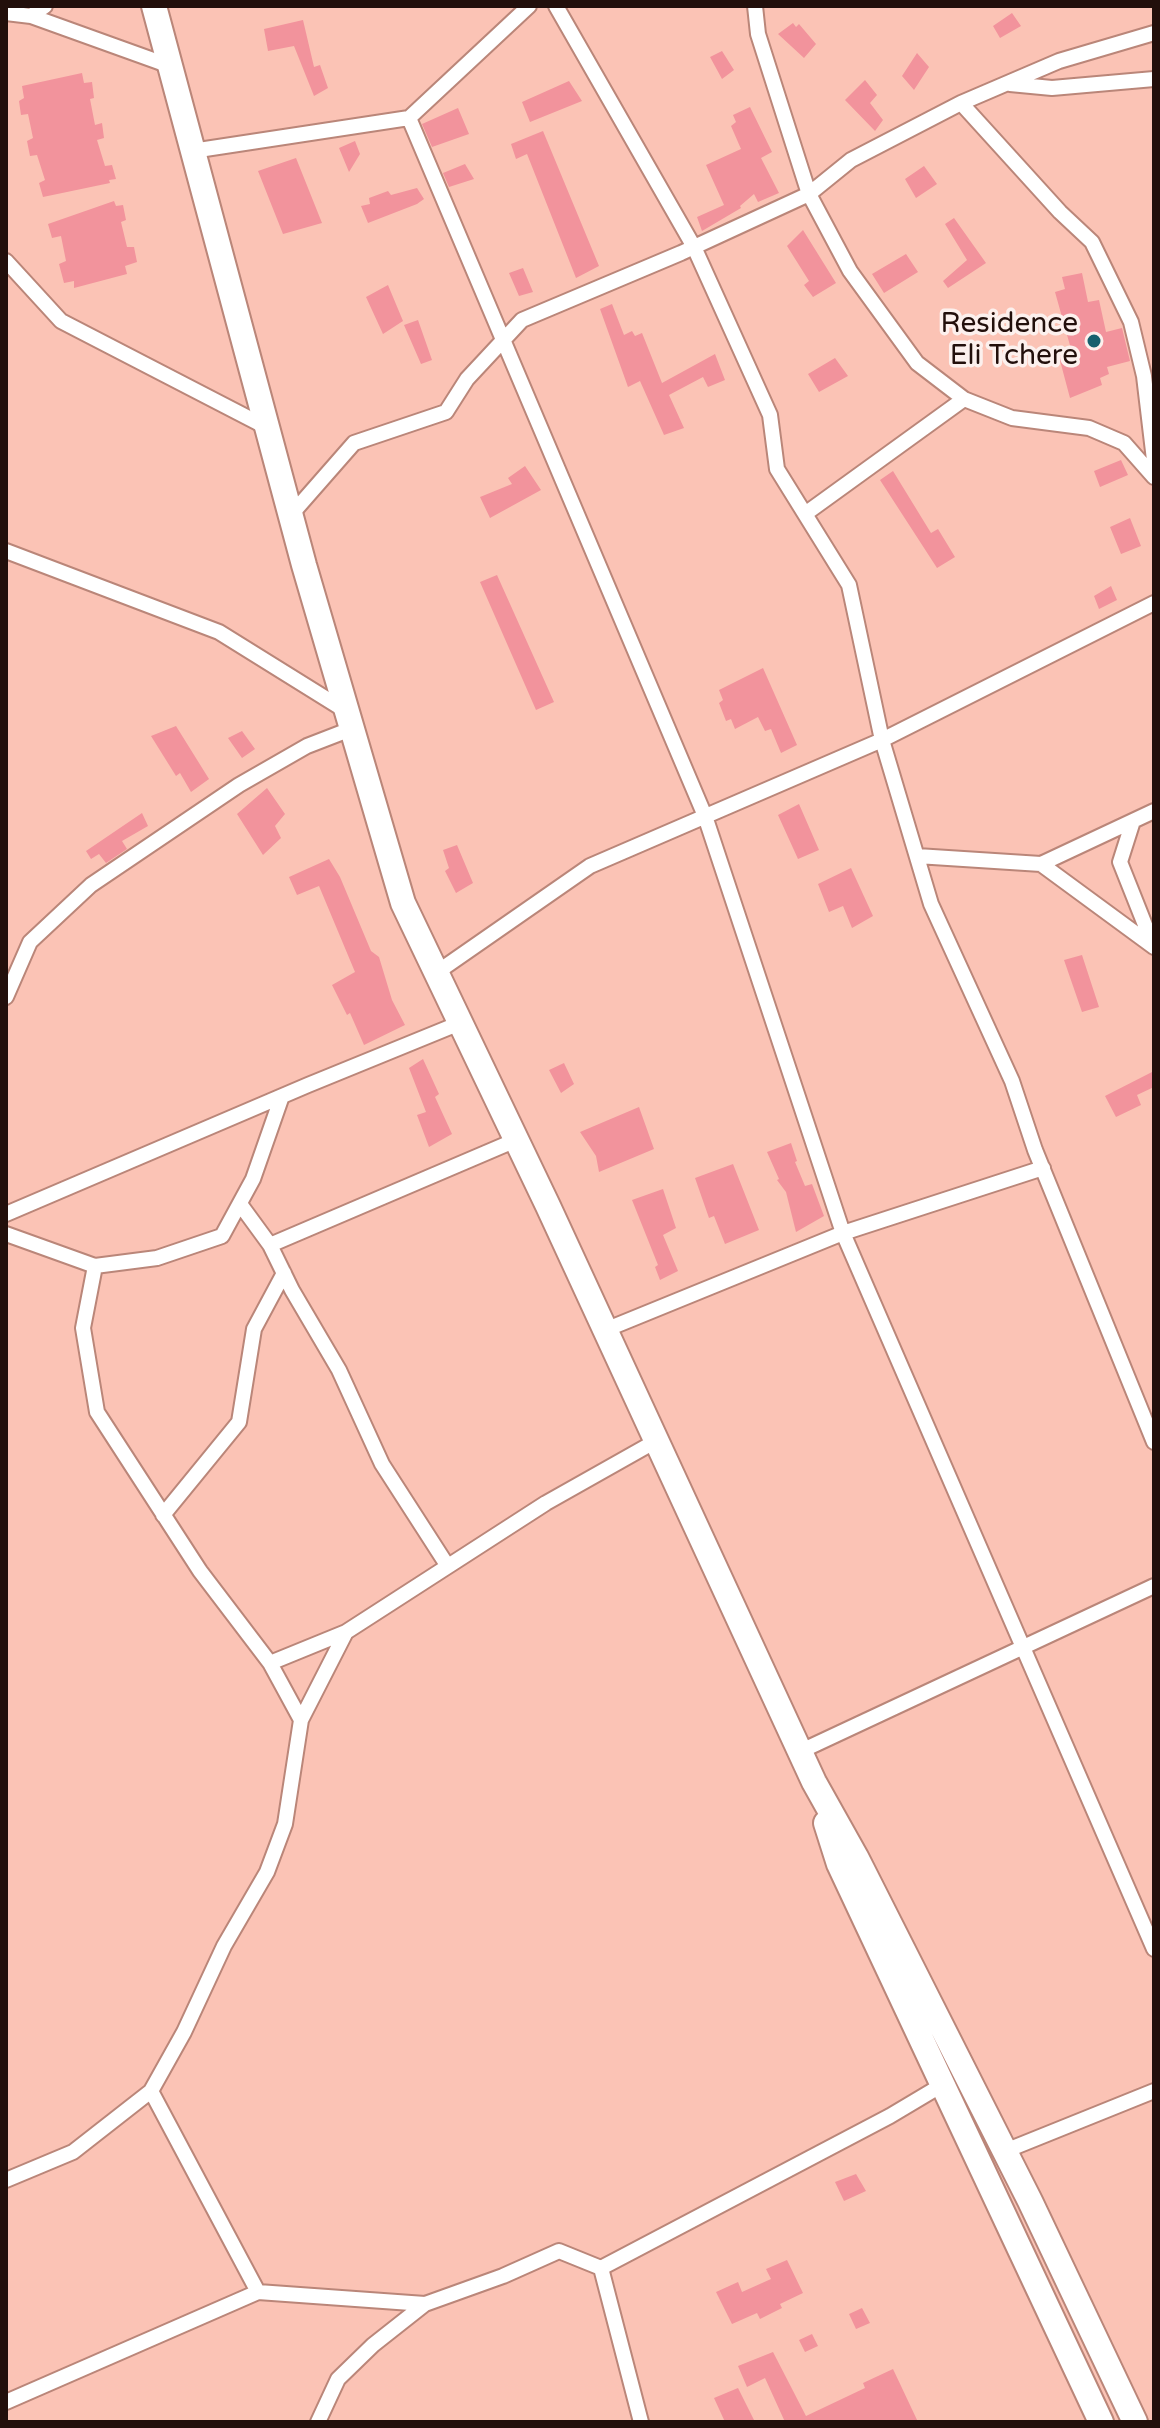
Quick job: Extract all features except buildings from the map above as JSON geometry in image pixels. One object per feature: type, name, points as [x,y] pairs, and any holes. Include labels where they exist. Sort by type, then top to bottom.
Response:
[{"type":"highway","points":[[154,6],[290,516],[403,903],[605,1330],[799,1752],[856,1857],[1005,2151],[1135,2422]]},
{"type":"highway","points":[[814,1782],[839,1864],[1101,2422]]},
{"type":"street","points":[[31,16],[45,6]]},
{"type":"street","points":[[192,151],[409,118],[529,6]]},
{"type":"street","points":[[556,6],[694,247],[770,415],[777,469],[849,585],[882,740],[931,904],[1012,1081],[1043,1168],[1154,1442]]},
{"type":"street","points":[[755,6],[758,34],[809,194],[850,271],[917,363],[964,399],[1012,418],[1089,428],[1124,443],[1154,477]]},
{"type":"street","points":[[6,13],[31,16],[170,66]]},
{"type":"street","points":[[290,516],[354,443],[446,412],[467,379],[522,320],[809,194],[851,160],[961,103],[1059,61],[1154,33]]},
{"type":"street","points":[[1005,84],[1052,88],[1154,79]]},
{"type":"street","points":[[961,103],[1060,212],[1092,242],[1131,322],[1144,376],[1154,460]]},
{"type":"street","points":[[409,118],[705,816],[843,1233],[1154,1949]]},
{"type":"street","points":[[6,261],[61,321],[266,427]]},
{"type":"street","points":[[805,514],[964,399]]},
{"type":"street","points":[[6,551],[219,632],[349,720],[239,785],[91,885],[30,942],[6,997]]},
{"type":"street","points":[[436,973],[590,866],[882,740],[1154,603]]},
{"type":"street","points":[[917,856],[1041,864],[1154,811]]},
{"type":"street","points":[[1133,821],[1120,862],[1154,947]]},
{"type":"street","points":[[1041,864],[1154,947]]},
{"type":"street","points":[[6,1214],[460,1023]]},
{"type":"street","points":[[6,1234],[95,1266],[157,1258],[222,1236],[253,1179],[282,1096]]},
{"type":"street","points":[[270,1245],[516,1140]]},
{"type":"street","points":[[605,1330],[843,1233],[1043,1168]]},
{"type":"street","points":[[240,1204],[270,1245],[339,1370],[382,1464],[447,1565]]},
{"type":"street","points":[[95,1266],[83,1328],[97,1412],[200,1571],[270,1663],[301,1720]]},
{"type":"street","points":[[163,1515],[239,1422],[254,1329],[284,1273]]},
{"type":"street","points":[[270,1663],[346,1632],[546,1503],[656,1441]]},
{"type":"street","points":[[799,1752],[1154,1586]]},
{"type":"street","points":[[6,2180],[73,2152],[151,2091],[184,2032],[224,1946],[267,1872],[285,1824],[301,1720],[346,1632]]},
{"type":"street","points":[[318,2422],[338,2379],[373,2345],[425,2304],[503,2276],[559,2251],[601,2268],[890,2116],[942,2085]]},
{"type":"street","points":[[151,2091],[258,2292]]},
{"type":"street","points":[[1005,2151],[1154,2091]]},
{"type":"street","points":[[601,2268],[641,2422]]},
{"type":"street","points":[[6,2402],[258,2292],[425,2304]]},
{"type":"place","name":"Residence Eli Tchere","points":[[1094,341]]}]
